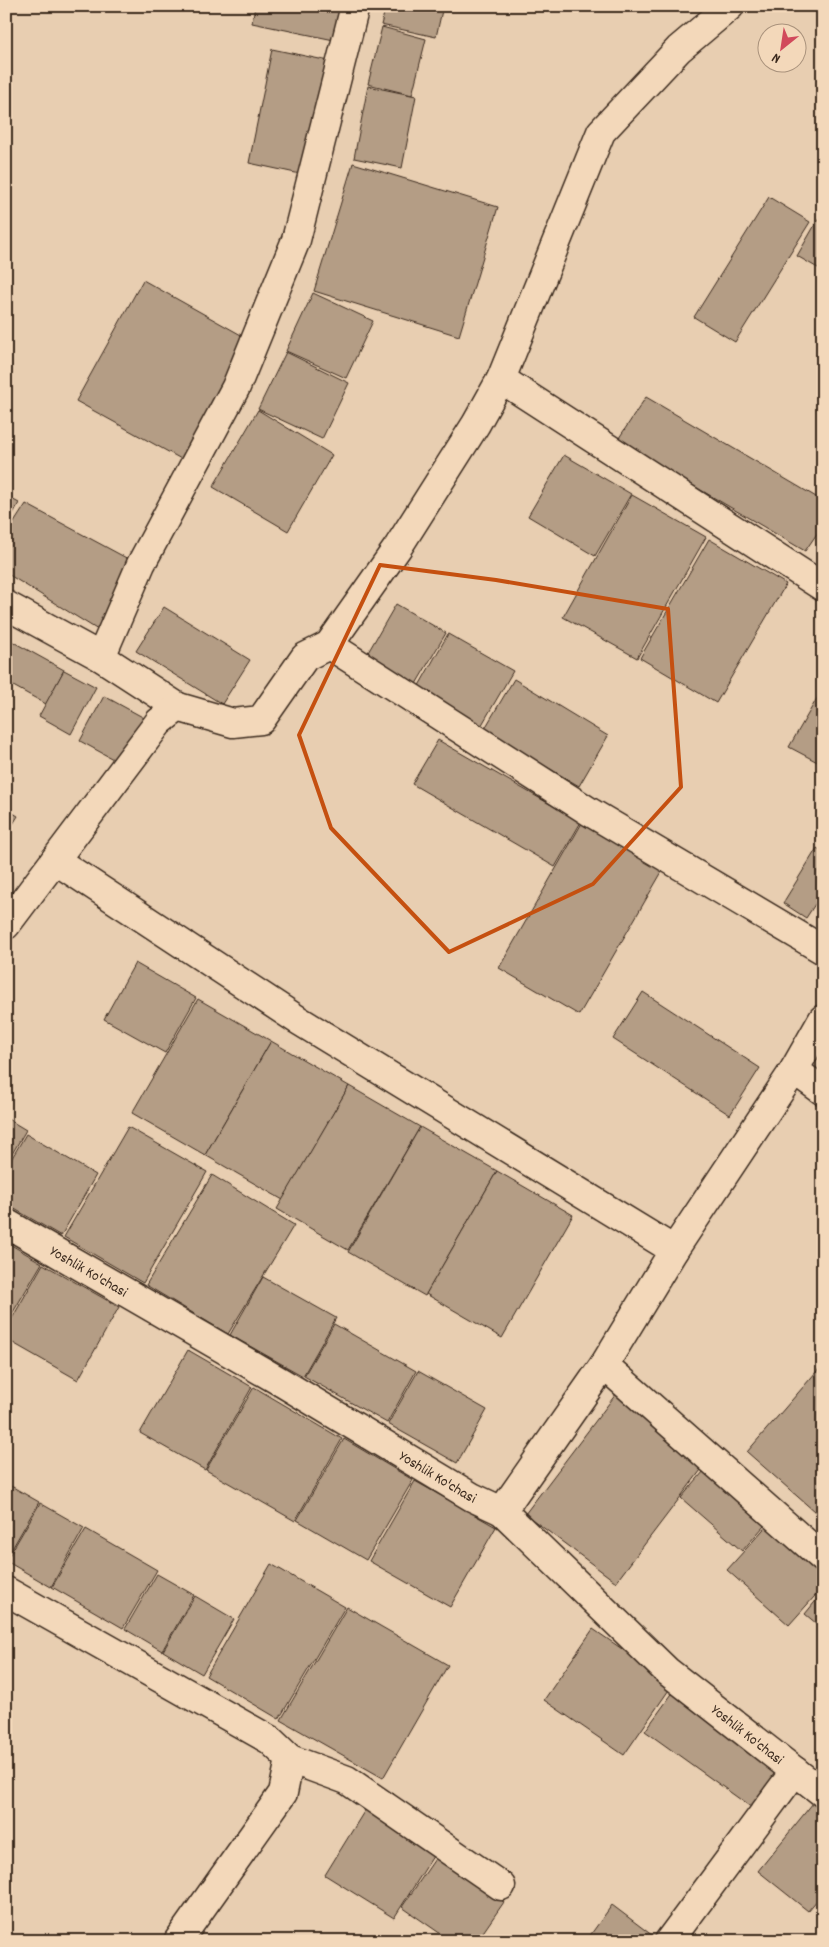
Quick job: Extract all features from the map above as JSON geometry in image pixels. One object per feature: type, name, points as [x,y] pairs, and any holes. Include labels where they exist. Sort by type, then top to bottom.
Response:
[{"type":"street","points":[[101,657],[141,564],[236,387],[296,240],[355,6]]},
{"type":"street","points":[[6,605],[101,657],[178,707],[233,723],[261,720],[304,657],[329,645],[398,547],[476,424],[501,379],[601,132],[679,49],[730,6]]},
{"type":"street","points":[[501,379],[823,587]]},
{"type":"street","points":[[329,645],[590,812],[823,950]]},
{"type":"street","points":[[10,913],[55,860],[159,722],[178,707]]},
{"type":"street","points":[[55,860],[298,1020],[674,1250]]},
{"type":"street","points":[[502,1511],[604,1365],[674,1250],[794,1070],[823,1019]]},
{"type":"street","points":[[794,1070],[823,1091]]},
{"type":"street","name":"Yoshlik Ko'chasi","points":[[6,1223],[281,1382],[472,1497],[502,1511],[666,1671],[823,1793]]},
{"type":"street","points":[[604,1365],[823,1558]]},
{"type":"street","points":[[6,1591],[270,1740],[290,1759],[347,1780],[501,1886]]},
{"type":"street","points":[[178,1941],[283,1793],[290,1759]]},
{"type":"street","points":[[669,1941],[795,1771]]},
{"type":"highlighted area","points":[[380,565],[496,580],[668,609],[681,787],[593,884],[449,952],[331,828],[299,735]]},
{"type":"building","points":[[255,6],[341,6],[334,40],[252,23]]},
{"type":"building","points":[[386,6],[443,6],[436,37],[381,25]]},
{"type":"building","points":[[382,27],[426,39],[412,95],[368,84]]},
{"type":"building","points":[[272,49],[329,61],[305,175],[249,163]]},
{"type":"building","points":[[368,86],[416,96],[402,168],[354,158]]},
{"type":"building","points":[[353,163],[498,207],[459,336],[314,291]]},
{"type":"building","points":[[769,197],[810,222],[735,342],[694,317]]},
{"type":"building","points":[[823,211],[823,271],[797,256]]},
{"type":"building","points":[[143,280],[250,340],[183,460],[76,401]]},
{"type":"building","points":[[313,293],[373,321],[346,378],[286,351]]},
{"type":"building","points":[[286,352],[349,383],[322,439],[258,409]]},
{"type":"building","points":[[646,397],[823,501],[823,525],[805,551],[617,441]]},
{"type":"building","points":[[258,410],[332,455],[288,531],[213,487]]},
{"type":"building","points":[[564,455],[631,494],[595,556],[528,516]]},
{"type":"building","points":[[632,495],[706,537],[637,658],[563,617]]},
{"type":"building","points":[[6,496],[19,503],[6,526]]},
{"type":"building","points":[[26,504],[132,561],[98,630],[6,573],[6,535]]},
{"type":"building","points":[[709,539],[786,584],[716,703],[640,658]]},
{"type":"building","points":[[396,604],[446,633],[413,689],[363,661]]},
{"type":"building","points":[[164,607],[250,660],[222,704],[136,651]]},
{"type":"building","points":[[448,634],[513,671],[480,728],[416,691]]},
{"type":"building","points":[[6,638],[64,670],[46,704],[6,682]]},
{"type":"building","points":[[64,670],[96,687],[71,734],[39,716]]},
{"type":"building","points":[[514,679],[608,736],[579,786],[484,730]]},
{"type":"building","points":[[823,688],[823,765],[789,747]]},
{"type":"building","points":[[104,696],[148,720],[124,765],[80,741]]},
{"type":"building","points":[[438,740],[581,822],[555,867],[412,784]]},
{"type":"building","points":[[6,809],[18,816],[6,835]]},
{"type":"building","points":[[582,823],[663,870],[579,1015],[499,968]]},
{"type":"building","points":[[817,848],[823,852],[823,892],[806,918],[783,903]]},
{"type":"building","points":[[135,963],[196,998],[165,1053],[104,1019]]},
{"type":"building","points":[[643,992],[760,1068],[730,1115],[613,1039]]},
{"type":"building","points":[[198,999],[271,1041],[205,1155],[132,1113]]},
{"type":"building","points":[[271,1041],[349,1086],[283,1200],[205,1155]]},
{"type":"building","points":[[349,1086],[420,1127],[348,1250],[277,1209]]},
{"type":"building","points":[[6,1118],[26,1130],[6,1164]]},
{"type":"building","points":[[128,1127],[207,1172],[143,1283],[64,1237]]},
{"type":"building","points":[[420,1127],[497,1171],[425,1296],[348,1252]]},
{"type":"building","points":[[26,1134],[96,1175],[61,1236],[6,1204],[6,1168]]},
{"type":"building","points":[[497,1171],[573,1215],[502,1338],[426,1294]]},
{"type":"building","points":[[212,1175],[294,1225],[228,1334],[146,1285]]},
{"type":"building","points":[[6,1242],[42,1263],[6,1324]]},
{"type":"building","points":[[43,1264],[119,1307],[78,1380],[6,1339],[6,1329]]},
{"type":"building","points":[[263,1277],[336,1318],[303,1376],[230,1335]]},
{"type":"building","points":[[334,1324],[416,1371],[387,1423],[304,1376]]},
{"type":"building","points":[[188,1350],[252,1387],[205,1470],[140,1433]]},
{"type":"building","points":[[823,1364],[823,1432],[818,1438],[823,1441],[823,1519],[747,1452]]},
{"type":"building","points":[[418,1371],[487,1410],[457,1463],[388,1424]]},
{"type":"building","points":[[254,1387],[342,1439],[295,1521],[206,1470]]},
{"type":"building","points":[[616,1394],[707,1462],[616,1582],[525,1514]]},
{"type":"building","points":[[344,1439],[413,1480],[366,1560],[297,1520]]},
{"type":"building","points":[[709,1465],[771,1518],[742,1551],[681,1498]]},
{"type":"building","points":[[415,1481],[496,1527],[450,1607],[369,1561]]},
{"type":"building","points":[[11,1486],[39,1502],[6,1559],[6,1493]]},
{"type":"building","points":[[40,1503],[84,1528],[51,1587],[6,1561]]},
{"type":"building","points":[[771,1521],[823,1566],[823,1587],[789,1625],[727,1570]]},
{"type":"building","points":[[86,1529],[157,1570],[123,1628],[52,1587]]},
{"type":"building","points":[[271,1564],[345,1607],[279,1719],[206,1676]]},
{"type":"building","points":[[157,1574],[194,1595],[162,1651],[125,1629]]},
{"type":"building","points":[[823,1592],[823,1629],[805,1614]]},
{"type":"building","points":[[195,1596],[234,1619],[202,1674],[163,1651]]},
{"type":"building","points":[[347,1607],[448,1665],[383,1778],[281,1720]]},
{"type":"building","points":[[593,1629],[673,1684],[624,1755],[544,1700]]},
{"type":"building","points":[[674,1691],[784,1769],[755,1810],[645,1731]]},
{"type":"building","points":[[817,1798],[823,1803],[823,1893],[808,1911],[758,1871]]},
{"type":"building","points":[[365,1810],[435,1853],[394,1918],[325,1875]]},
{"type":"building","points":[[437,1856],[504,1902],[477,1941],[451,1941],[402,1907]]},
{"type":"building","points":[[612,1905],[657,1939],[656,1941],[586,1941]]}]
